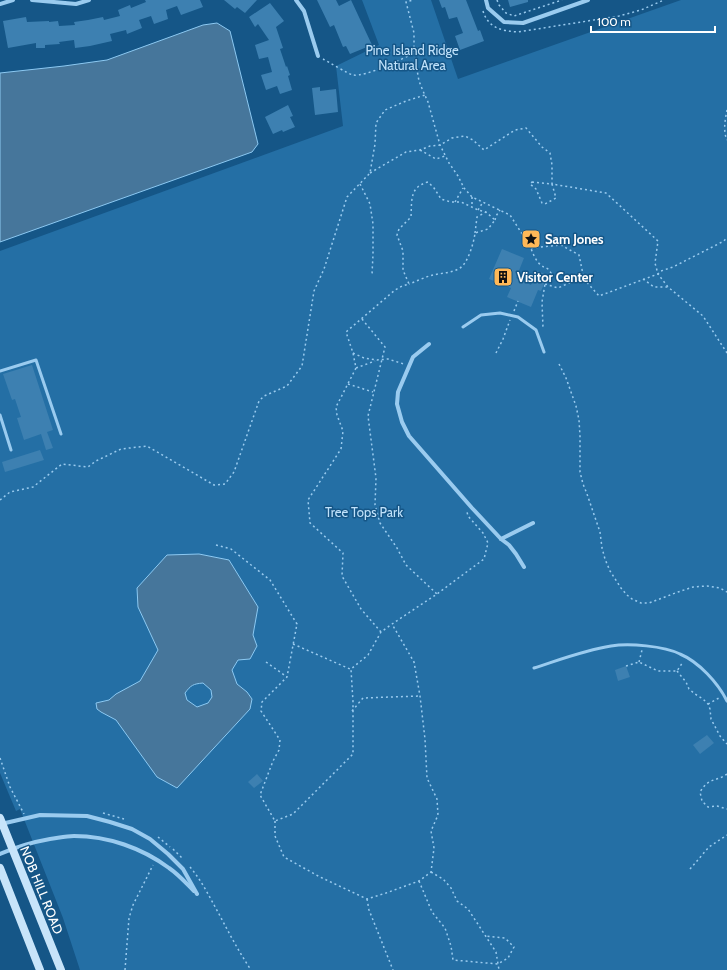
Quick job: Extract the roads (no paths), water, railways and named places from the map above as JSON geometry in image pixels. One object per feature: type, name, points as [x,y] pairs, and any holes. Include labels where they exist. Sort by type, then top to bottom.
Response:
[{"type":"main road","name":"NOB HILL ROAD","points":[[1,822],[61,970]]},
{"type":"main road","points":[[0,868],[40,970]]},
{"type":"street","points":[[0,4],[13,0]]},
{"type":"street","points":[[32,0],[76,4],[89,0]]},
{"type":"street","points":[[296,0],[304,11],[318,56]]},
{"type":"street","points":[[486,0],[488,8],[504,22],[523,23],[588,0]]},
{"type":"street","points":[[429,344],[414,357],[398,392],[397,404],[402,422],[409,436],[472,508],[501,539],[509,545],[524,567]]},
{"type":"street","points":[[501,539],[533,523]]},
{"type":"street","points":[[0,854],[12,848],[45,840],[73,836],[106,839],[142,851],[152,857],[170,868],[197,894],[183,869],[168,854],[150,839],[132,829],[87,816],[40,815],[26,819],[1,822]]},
{"type":"lane","points":[[463,327],[482,315],[500,312],[518,317],[536,330],[544,352]]},
{"type":"lane","points":[[0,371],[36,360],[61,434]]},
{"type":"lane","points":[[0,415],[11,450]]},
{"type":"lane","points":[[534,668],[564,658],[611,646],[633,644],[664,649],[680,654],[695,663],[708,674],[724,694],[727,701]]},
{"type":"place","name":"Sam Jones","points":[[531,239]]},
{"type":"place","name":"Visitor Center","points":[[503,277]]},
{"type":"park label","name":"Pine Island Ridge Natural Area","points":[[412,58]]},
{"type":"park label","name":"Tree Tops Park","points":[[364,512]]}]
